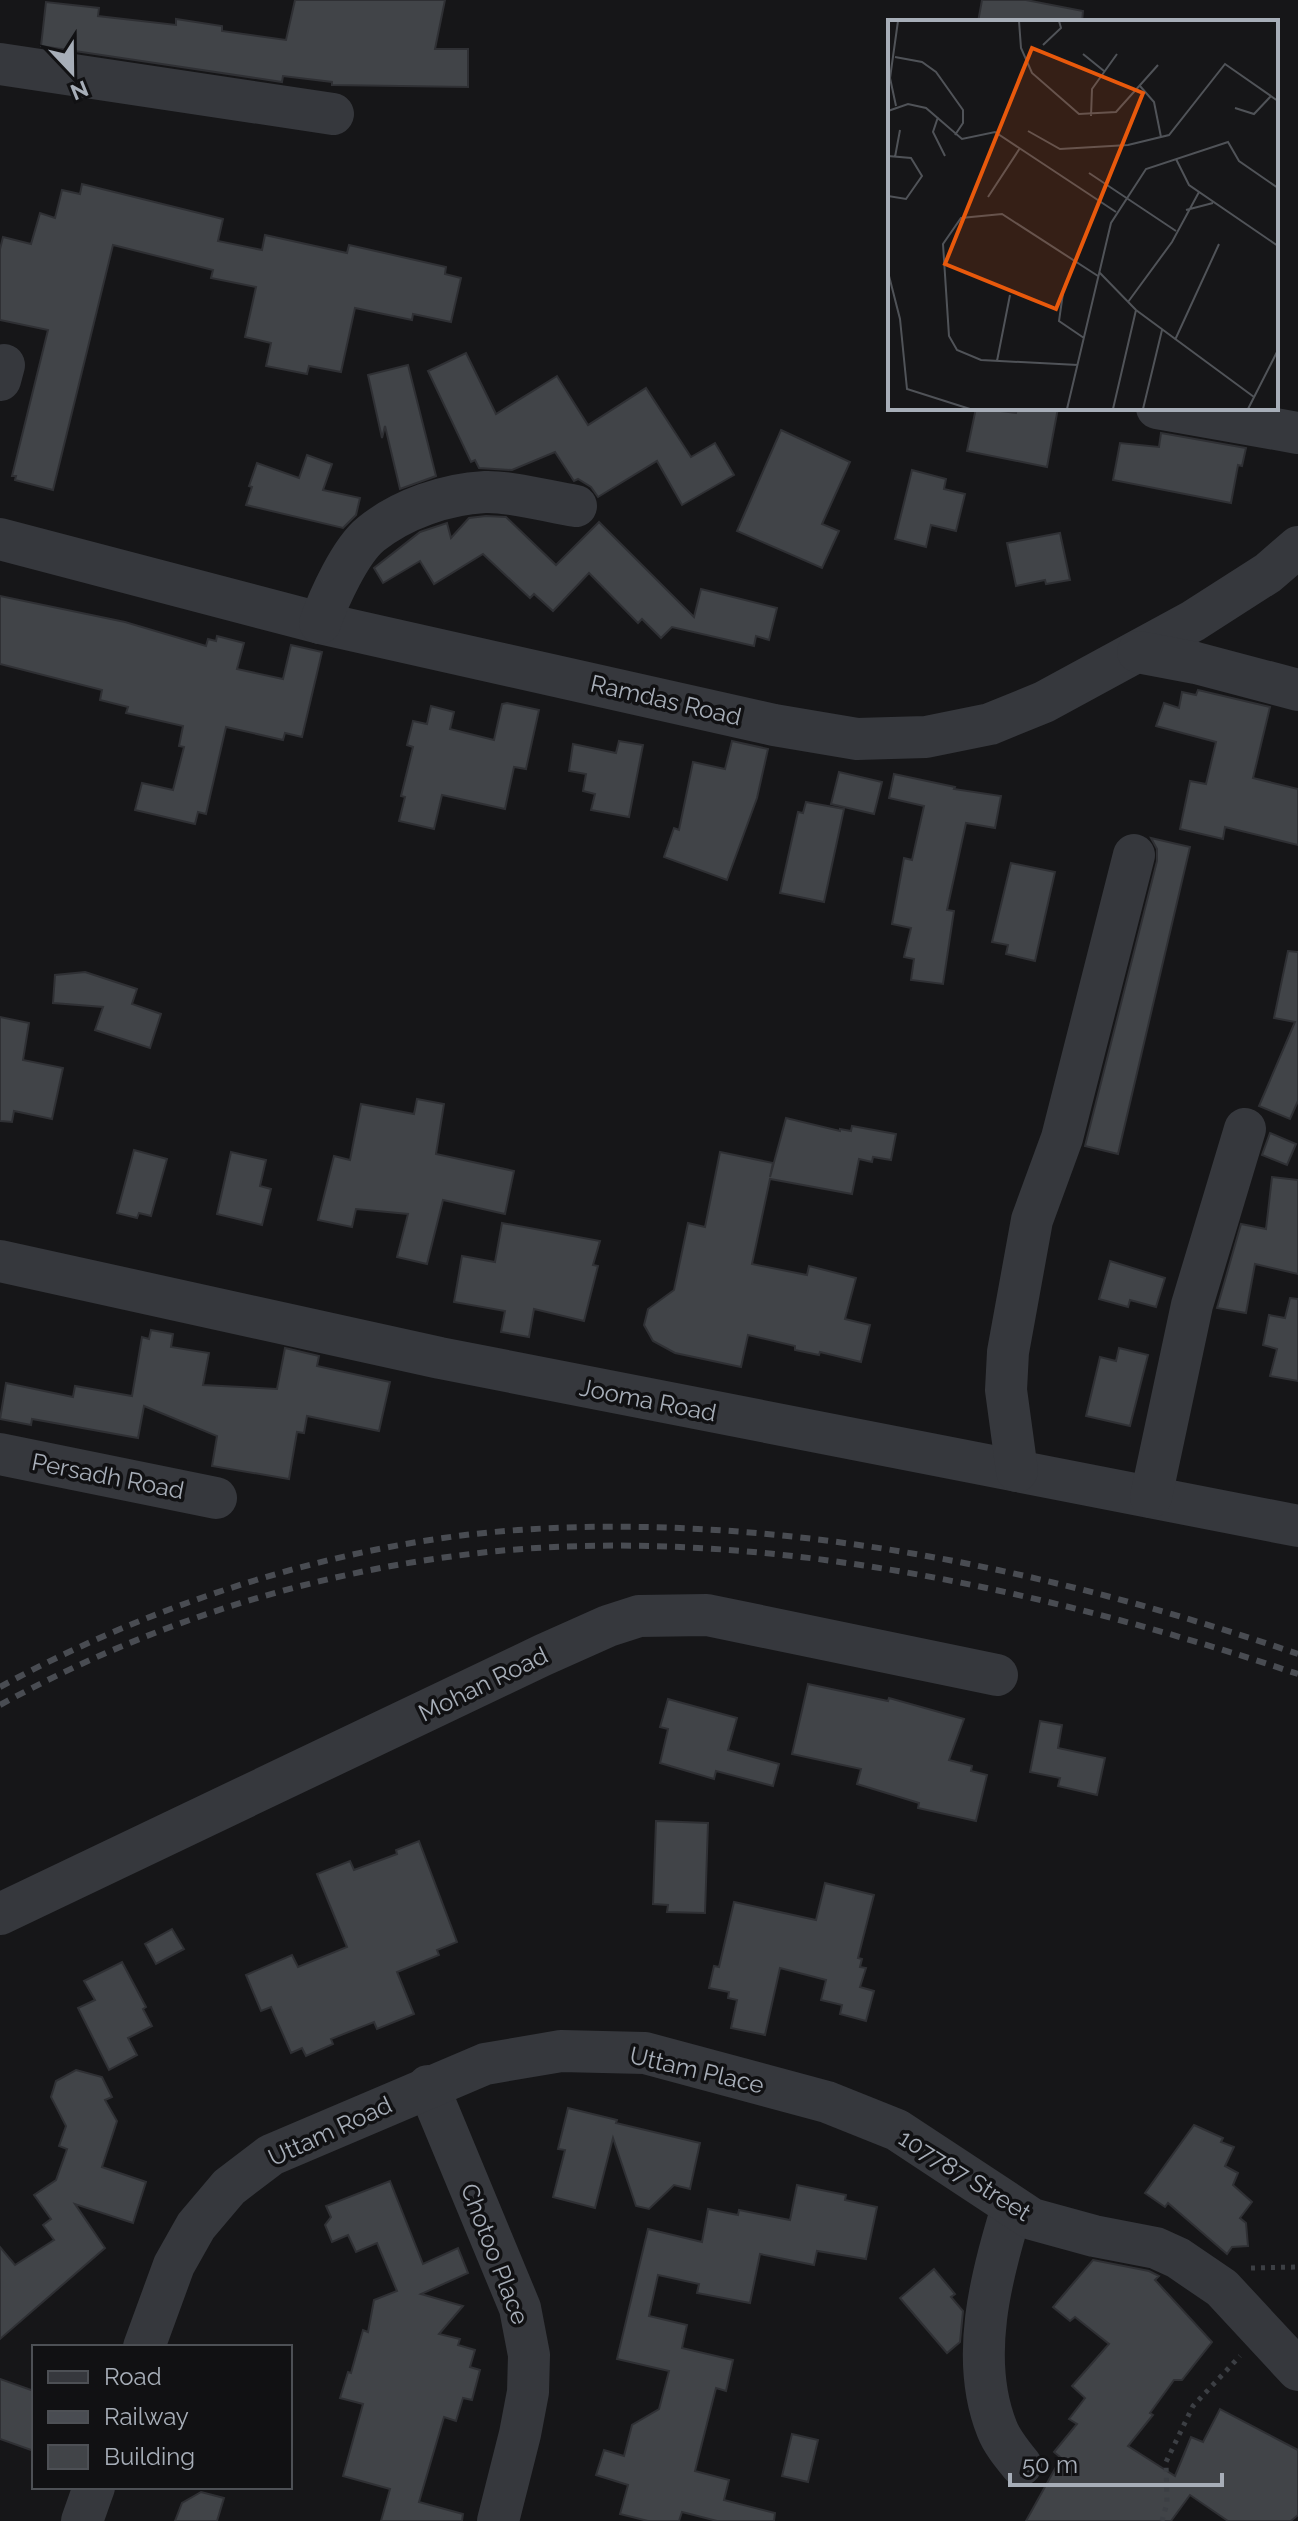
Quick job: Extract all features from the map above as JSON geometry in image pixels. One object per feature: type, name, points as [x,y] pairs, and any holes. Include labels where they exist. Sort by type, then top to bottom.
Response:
[{"type":"street","points":[[0,64],[333,114]]},
{"type":"street","points":[[1168,410],[1298,433]]},
{"type":"street","points":[[320,623],[329,598],[369,535],[404,513],[445,499],[487,492],[576,506]]},
{"type":"street","name":"Ramdas Road","points":[[0,539],[320,623],[774,725],[857,739],[926,737],[990,724],[1044,702],[1193,621],[1268,573],[1298,547]]},
{"type":"street","points":[[1138,652],[1196,663],[1298,690]]},
{"type":"street","points":[[1017,1471],[1006,1390],[1008,1352],[1029,1234],[1041,1190],[1062,1138],[1134,855]]},
{"type":"street","points":[[1151,1497],[1192,1305],[1245,1129]]},
{"type":"street","name":"Jooma Road","points":[[0,1261],[440,1358],[1298,1526]]},
{"type":"street","name":"Persadh Road","points":[[0,1454],[216,1498]]},
{"type":"street","name":"Mohan Road","points":[[0,1914],[543,1655],[608,1626],[639,1616],[707,1615],[997,1675]]},
{"type":"street","name":"Uttam Place","points":[[428,2086],[485,2064],[561,2051],[645,2053],[827,2102]]},
{"type":"street","name":"Uttam Road","points":[[145,2345],[174,2265],[196,2226],[229,2187],[271,2155],[428,2086]]},
{"type":"street","name":"Chotoo Place","points":[[428,2086],[520,2308],[529,2355],[528,2392],[498,2521]]},
{"type":"street","name":"107787 Street","points":[[827,2102],[897,2130],[1012,2208],[1048,2225],[1125,2240],[1178,2258],[1222,2288],[1298,2370]]},
{"type":"street","points":[[1012,2208],[993,2271],[985,2326],[986,2380],[997,2430],[1021,2465]]},
{"type":"street","points":[[82,2521],[93,2489]]},
{"type":"path","points":[[1162,2521],[1167,2503],[1166,2462],[1193,2406],[1262,2331]]},
{"type":"building","points":[[295,0],[445,0],[435,49],[468,49],[468,87],[332,85],[332,82],[283,76],[282,82],[41,46],[46,2],[99,8],[98,16],[176,25],[176,19],[222,26],[222,31],[286,40]]},
{"type":"building","points":[[982,0],[1026,0],[1083,11],[1082,20],[978,20]]},
{"type":"building","points":[[82,184],[223,219],[218,241],[262,250],[265,235],[347,253],[349,245],[446,267],[445,274],[461,278],[451,322],[413,314],[412,320],[355,308],[341,372],[309,366],[307,374],[266,366],[271,343],[245,337],[256,287],[211,278],[213,270],[113,245],[53,490],[15,480],[16,476],[12,476],[48,330],[0,320],[0,249],[3,237],[31,244],[40,213],[55,218],[62,190],[80,194]]},
{"type":"building","points":[[466,353],[496,414],[557,376],[588,425],[646,388],[691,457],[715,443],[734,475],[682,505],[657,461],[598,497],[591,487],[578,479],[574,481],[555,452],[512,470],[479,468],[475,460],[471,462],[428,371]]},
{"type":"building","points":[[408,365],[436,476],[400,489],[385,426],[382,438],[368,375]]},
{"type":"building","points":[[976,410],[1016,413],[1017,410],[1058,410],[1047,467],[967,451]]},
{"type":"building","points":[[781,430],[850,462],[822,524],[839,531],[822,568],[737,531]]},
{"type":"building","points":[[1161,433],[1246,448],[1242,466],[1238,465],[1231,503],[1113,480],[1120,443],[1159,447]]},
{"type":"building","points":[[307,455],[332,464],[323,490],[360,498],[356,515],[343,528],[246,505],[257,463],[299,478]]},
{"type":"building","points":[[912,470],[946,479],[944,489],[965,494],[956,531],[931,525],[926,547],[895,539]]},
{"type":"building","points":[[506,517],[556,565],[599,522],[694,617],[701,589],[777,608],[769,640],[756,636],[754,646],[672,627],[661,638],[642,619],[638,623],[589,573],[553,611],[534,594],[530,598],[483,554],[434,584],[420,561],[383,583],[374,568],[420,532],[447,523],[451,538],[469,518]]},
{"type":"building","points":[[1060,533],[1070,580],[1046,584],[1045,580],[1016,586],[1007,543]]},
{"type":"building","points":[[0,596],[125,622],[206,646],[208,639],[216,641],[217,636],[244,643],[237,669],[283,679],[291,645],[322,652],[302,737],[285,733],[283,740],[226,727],[206,814],[198,812],[195,824],[135,810],[142,783],[173,790],[184,747],[179,746],[183,726],[126,713],[128,707],[100,700],[102,690],[0,664]]},
{"type":"building","points":[[1198,690],[1270,707],[1253,778],[1298,789],[1298,845],[1225,827],[1223,839],[1180,829],[1190,781],[1206,784],[1216,742],[1156,726],[1164,703],[1179,708],[1182,692],[1196,695]]},
{"type":"building","points":[[502,704],[539,710],[526,769],[514,767],[505,809],[442,795],[434,829],[399,821],[405,797],[401,796],[413,747],[407,745],[413,721],[427,724],[431,706],[454,712],[450,729],[494,740]]},
{"type":"building","points":[[619,741],[643,745],[629,817],[591,810],[595,794],[583,791],[586,774],[569,771],[573,744],[616,753]]},
{"type":"building","points":[[732,741],[768,749],[757,798],[727,880],[664,857],[674,828],[679,830],[693,762],[725,769]]},
{"type":"building","points":[[839,772],[882,782],[874,814],[831,804]]},
{"type":"building","points":[[894,774],[954,789],[1001,796],[995,828],[966,823],[947,910],[954,911],[943,984],[911,980],[914,959],[904,957],[911,928],[892,924],[904,858],[912,860],[924,806],[889,798]]},
{"type":"building","points":[[806,802],[844,809],[824,902],[780,893],[798,812],[803,813]]},
{"type":"building","points":[[1151,838],[1190,847],[1118,1154],[1085,1146],[1157,861],[1157,849]]},
{"type":"building","points":[[1011,863],[1055,872],[1035,961],[1006,954],[1008,945],[992,942]]},
{"type":"building","points":[[1288,951],[1298,952],[1298,1101],[1290,1119],[1259,1106],[1295,1022],[1274,1018]]},
{"type":"building","points":[[85,972],[137,989],[132,1004],[161,1014],[150,1048],[95,1030],[103,1007],[53,1003],[55,975]]},
{"type":"building","points":[[0,1017],[29,1023],[23,1060],[63,1068],[52,1119],[14,1111],[12,1122],[0,1121]]},
{"type":"building","points":[[417,1099],[444,1104],[436,1154],[514,1171],[505,1214],[443,1200],[427,1264],[397,1257],[408,1214],[356,1209],[352,1227],[318,1220],[334,1156],[350,1160],[361,1104],[414,1114]]},
{"type":"building","points":[[786,1118],[840,1131],[851,1131],[852,1126],[896,1134],[891,1160],[873,1157],[872,1162],[859,1159],[852,1194],[770,1179],[752,1264],[807,1275],[809,1266],[856,1278],[845,1319],[870,1325],[861,1362],[820,1352],[819,1355],[795,1350],[795,1346],[748,1335],[741,1367],[675,1353],[653,1341],[644,1325],[648,1309],[674,1290],[688,1223],[705,1227],[720,1152],[773,1163],[770,1177]]},
{"type":"building","points":[[1270,1133],[1296,1144],[1287,1165],[1262,1155]]},
{"type":"building","points":[[134,1150],[167,1159],[151,1216],[139,1213],[137,1218],[117,1213]]},
{"type":"building","points":[[231,1152],[266,1160],[260,1186],[271,1189],[262,1225],[217,1214]]},
{"type":"building","points":[[1272,1177],[1298,1180],[1298,1274],[1255,1264],[1246,1313],[1217,1308],[1241,1224],[1266,1229]]},
{"type":"building","points":[[502,1223],[600,1241],[593,1265],[598,1266],[584,1321],[534,1309],[529,1337],[501,1332],[505,1311],[454,1302],[462,1256],[495,1262]]},
{"type":"building","points":[[1110,1261],[1165,1278],[1156,1307],[1130,1300],[1128,1307],[1099,1299]]},
{"type":"building","points":[[1290,1298],[1298,1299],[1298,1381],[1270,1376],[1277,1349],[1263,1345],[1269,1315],[1285,1318]]},
{"type":"building","points":[[151,1330],[173,1334],[171,1347],[209,1353],[203,1385],[277,1389],[285,1348],[319,1356],[317,1366],[390,1382],[379,1431],[307,1416],[304,1433],[297,1432],[289,1479],[212,1466],[217,1436],[144,1406],[138,1438],[32,1419],[31,1425],[0,1419],[6,1383],[73,1397],[75,1386],[132,1396],[142,1337],[149,1339]]},
{"type":"building","points":[[1119,1348],[1148,1355],[1130,1426],[1086,1416],[1100,1357],[1116,1361]]},
{"type":"building","points":[[808,1684],[888,1701],[889,1698],[964,1719],[949,1760],[972,1766],[971,1771],[987,1775],[976,1821],[918,1808],[919,1803],[857,1784],[861,1769],[792,1754]]},
{"type":"building","points":[[668,1699],[737,1718],[728,1750],[779,1764],[773,1786],[716,1771],[714,1779],[660,1763],[668,1729],[660,1727]]},
{"type":"building","points":[[1040,1721],[1062,1725],[1058,1748],[1105,1758],[1097,1795],[1058,1786],[1060,1778],[1030,1772]]},
{"type":"building","points":[[656,1821],[708,1823],[705,1913],[667,1912],[668,1905],[653,1904]]},
{"type":"building","points":[[419,1841],[457,1942],[437,1950],[439,1955],[397,1972],[414,2014],[377,2029],[374,2022],[331,2039],[333,2044],[306,2056],[302,2048],[291,2053],[271,2007],[261,2011],[246,1975],[292,1955],[298,1967],[347,1947],[317,1874],[350,1861],[354,1870],[397,1854],[396,1850]]},
{"type":"building","points":[[825,1883],[874,1895],[858,1958],[862,1959],[860,1967],[866,1968],[860,1987],[874,1991],[866,2021],[840,2014],[842,2005],[821,2000],[826,1980],[780,1968],[765,2035],[731,2028],[737,2000],[728,1998],[729,1992],[709,1988],[714,1966],[719,1967],[734,1902],[816,1920]]},
{"type":"building","points":[[172,1929],[184,1949],[156,1964],[145,1944]]},
{"type":"building","points":[[122,1962],[146,2007],[143,2009],[152,2026],[128,2038],[137,2055],[109,2070],[78,2008],[95,2000],[84,1981]]},
{"type":"building","points":[[76,2070],[102,2077],[112,2097],[105,2100],[117,2121],[102,2167],[146,2182],[133,2223],[75,2204],[105,2248],[0,2339],[0,2247],[15,2265],[54,2240],[43,2225],[51,2219],[34,2195],[56,2180],[67,2149],[59,2146],[66,2126],[51,2097],[56,2081]]},
{"type":"building","points":[[568,2108],[700,2143],[690,2189],[674,2185],[649,2209],[636,2206],[613,2138],[595,2208],[553,2197],[565,2150],[558,2149]]},
{"type":"building","points":[[1194,2125],[1223,2138],[1221,2142],[1234,2147],[1225,2166],[1238,2173],[1233,2185],[1252,2202],[1240,2218],[1246,2223],[1248,2246],[1232,2247],[1227,2254],[1168,2203],[1165,2207],[1145,2193]]},
{"type":"building","points":[[390,2181],[423,2264],[458,2248],[468,2273],[421,2294],[463,2306],[439,2334],[460,2339],[458,2345],[475,2350],[470,2367],[480,2370],[472,2400],[463,2398],[456,2421],[444,2417],[419,2502],[463,2514],[462,2521],[381,2521],[390,2489],[343,2476],[363,2404],[340,2398],[348,2372],[351,2373],[363,2330],[368,2332],[374,2300],[397,2291],[377,2243],[356,2252],[348,2235],[332,2242],[325,2225],[331,2217],[326,2206]]},
{"type":"building","points":[[797,2185],[846,2195],[845,2200],[877,2207],[866,2259],[817,2251],[814,2265],[760,2254],[750,2303],[697,2293],[699,2284],[658,2275],[649,2316],[687,2325],[682,2348],[733,2360],[726,2391],[716,2388],[695,2471],[729,2480],[724,2500],[775,2513],[774,2521],[717,2521],[682,2512],[679,2521],[648,2521],[620,2514],[628,2485],[596,2475],[604,2450],[624,2456],[632,2425],[659,2409],[669,2371],[617,2359],[648,2229],[702,2242],[708,2209],[738,2215],[739,2210],[790,2220]]},
{"type":"building","points":[[1093,2260],[1149,2271],[1159,2276],[1155,2280],[1212,2342],[1182,2380],[1174,2380],[1150,2413],[1153,2415],[1128,2446],[1175,2476],[1191,2437],[1203,2442],[1220,2409],[1298,2450],[1298,2515],[1291,2521],[1228,2521],[1190,2495],[1171,2521],[1026,2521],[1061,2458],[1054,2452],[1077,2424],[1069,2419],[1085,2398],[1072,2386],[1109,2344],[1075,2317],[1070,2321],[1053,2307]]},
{"type":"building","points":[[934,2269],[955,2294],[951,2297],[963,2311],[960,2342],[947,2353],[900,2298]]},
{"type":"building","points":[[0,2379],[32,2390],[32,2450],[0,2439]]},
{"type":"building","points":[[792,2434],[818,2440],[808,2482],[782,2476]]},
{"type":"building","points":[[201,2492],[224,2498],[217,2521],[175,2521],[182,2503]]},
{"type":"railway","points":[[0,1687],[121,1629],[185,1604],[318,1563],[452,1537],[518,1530],[617,1527],[716,1530],[815,1539],[914,1554],[1012,1573],[1109,1597],[1298,1654]]},
{"type":"railway","points":[[0,1705],[118,1648],[179,1624],[304,1585],[433,1559],[498,1551],[598,1546],[699,1548],[801,1557],[904,1572],[1105,1616],[1298,1674]]}]
